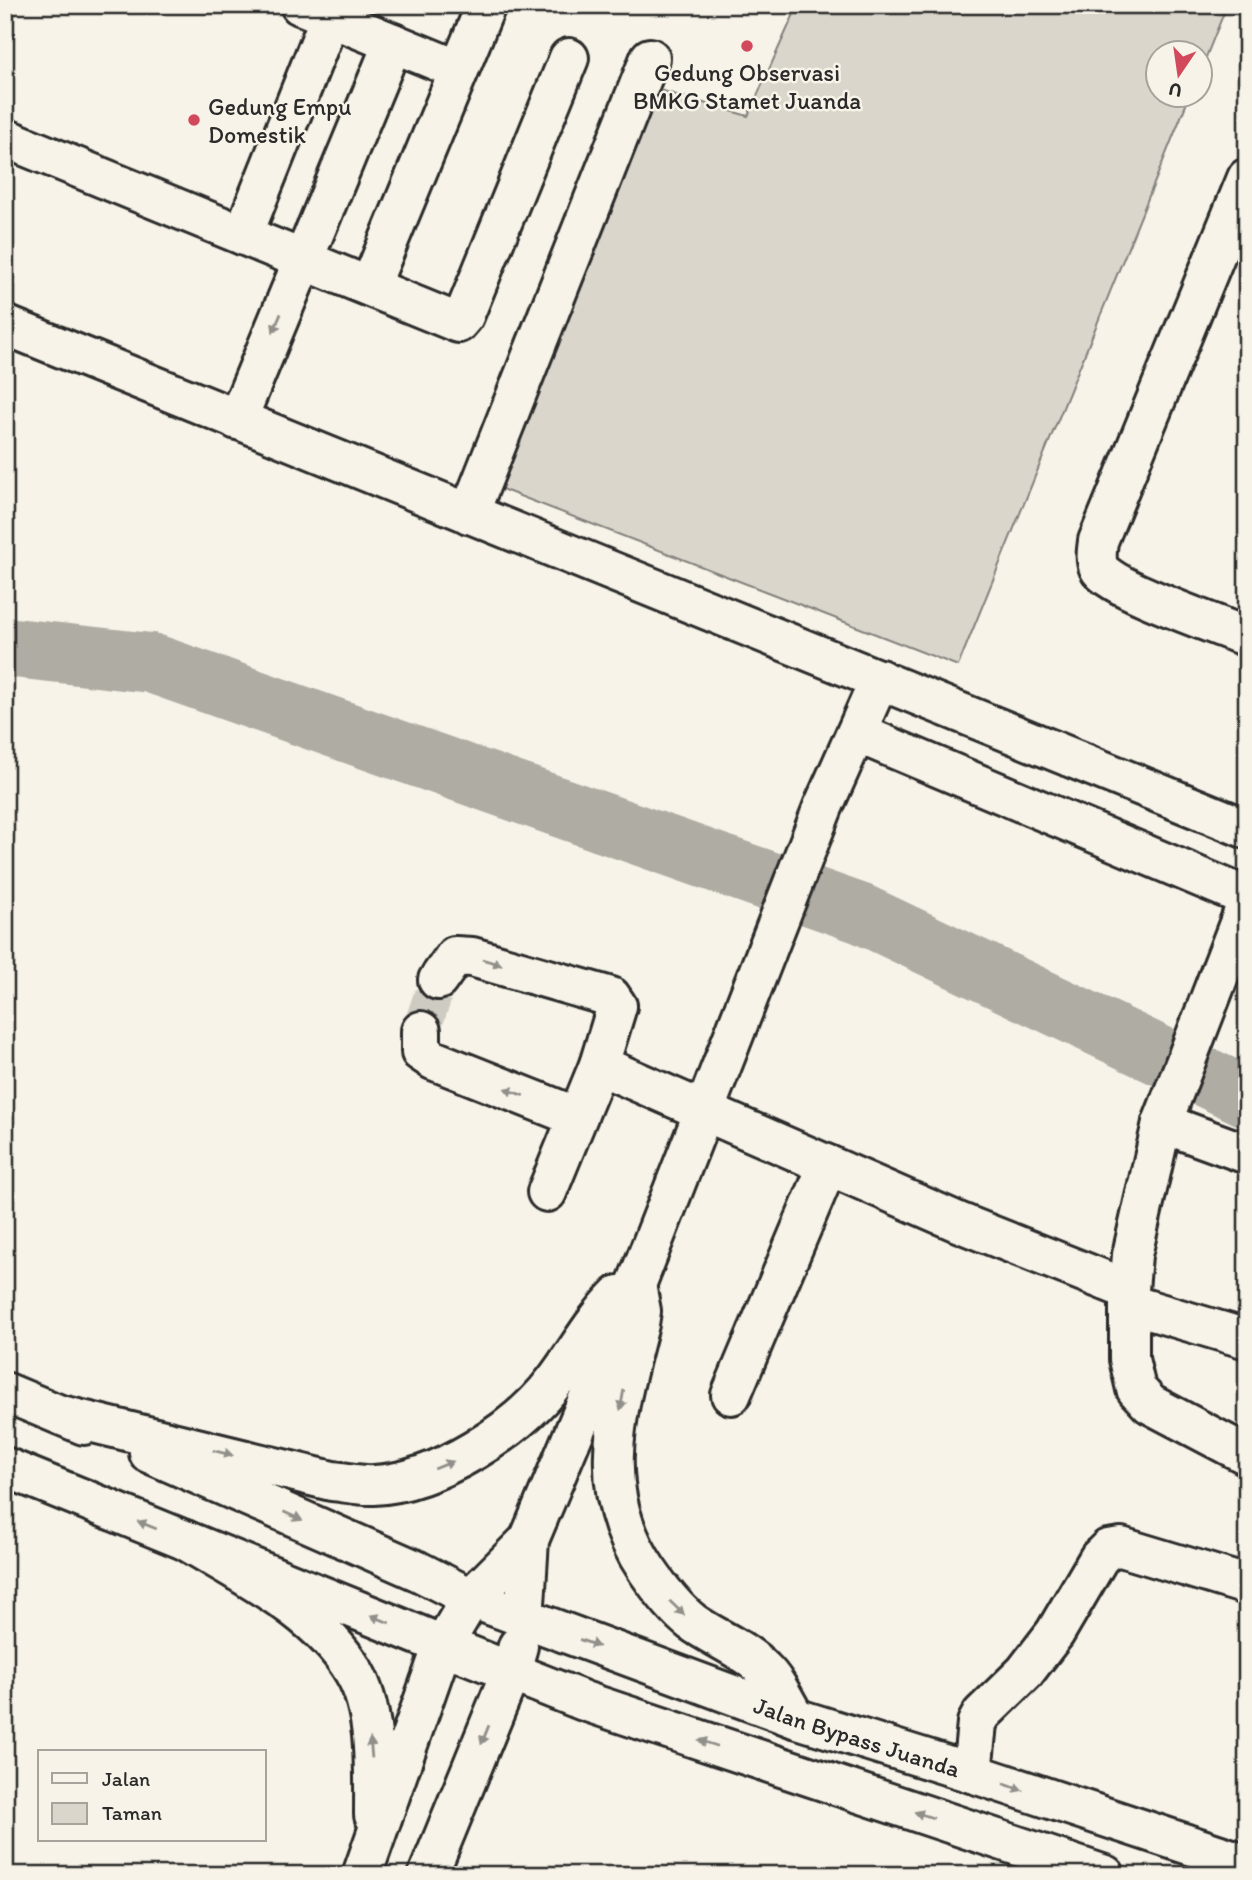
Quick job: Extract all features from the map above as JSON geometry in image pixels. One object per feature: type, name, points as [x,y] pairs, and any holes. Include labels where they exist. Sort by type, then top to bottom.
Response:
[{"type":"main road","points":[[370,286],[486,5]]},
{"type":"main road","points":[[243,235],[322,9],[393,43],[459,70]]},
{"type":"main road","points":[[237,420],[393,43]]},
{"type":"main road","points":[[5,138],[455,323],[462,320],[569,58]]},
{"type":"main road","points":[[469,514],[650,58]]},
{"type":"main road","points":[[1244,191],[1098,541],[1096,556],[1099,569],[1121,586],[1247,637]]},
{"type":"main road","points":[[5,325],[1247,829]]},
{"type":"main road","points":[[428,1875],[511,1672],[524,1620],[529,1540],[636,1285],[823,807],[880,679]]},
{"type":"main road","points":[[857,733],[1247,897]]},
{"type":"main road","points":[[1247,903],[1165,1115],[1132,1255],[1129,1297],[1129,1359],[1136,1389],[1150,1404],[1247,1455]]},
{"type":"main road","points":[[438,980],[455,956],[472,957],[611,996],[617,1006],[599,1065],[547,1192]]},
{"type":"main road","points":[[421,1031],[421,1052],[433,1060],[577,1117]]},
{"type":"main road","points":[[599,1065],[1129,1297],[1247,1339]]},
{"type":"main road","points":[[1165,1115],[1247,1154]]},
{"type":"main road","points":[[731,1395],[828,1165]]},
{"type":"main road","points":[[5,1392],[61,1415],[332,1481],[373,1485],[410,1479],[462,1458],[526,1410],[554,1383],[605,1308],[636,1285]]},
{"type":"main road","points":[[636,1285],[641,1311],[612,1454],[613,1482],[619,1514],[632,1548],[666,1597],[690,1620],[762,1668],[794,1718]]},
{"type":"main road","name":"Jalan Bypass Juanda","points":[[61,1415],[524,1620],[794,1718],[972,1773],[1247,1864]]},
{"type":"main road","points":[[5,1467],[511,1672],[692,1738],[1105,1875]]},
{"type":"main road","points":[[185,1540],[300,1614],[330,1640],[355,1673],[368,1712],[374,1782],[368,1858]]},
{"type":"main road","points":[[368,1858],[443,1645],[471,1598],[529,1540]]},
{"type":"main road","points":[[972,1773],[977,1723],[982,1714],[1025,1672],[1055,1633],[1099,1558],[1108,1549],[1121,1547],[1247,1585]]},
{"type":"green space","points":[[798,5],[1227,5],[1214,38],[1144,38],[1144,108],[1185,108],[958,666],[494,486],[656,89],[748,116]]},
{"type":"waterway","points":[[5,647],[151,663],[862,914],[1247,1097]]},
{"type":"tunnel","points":[[421,1031],[438,980]]},
{"type":"place","name":"Gedung Observasi BMKG Stamet Juanda","points":[[747,46]]},
{"type":"place","name":"Gedung Empu Domestik","points":[[194,120]]}]
